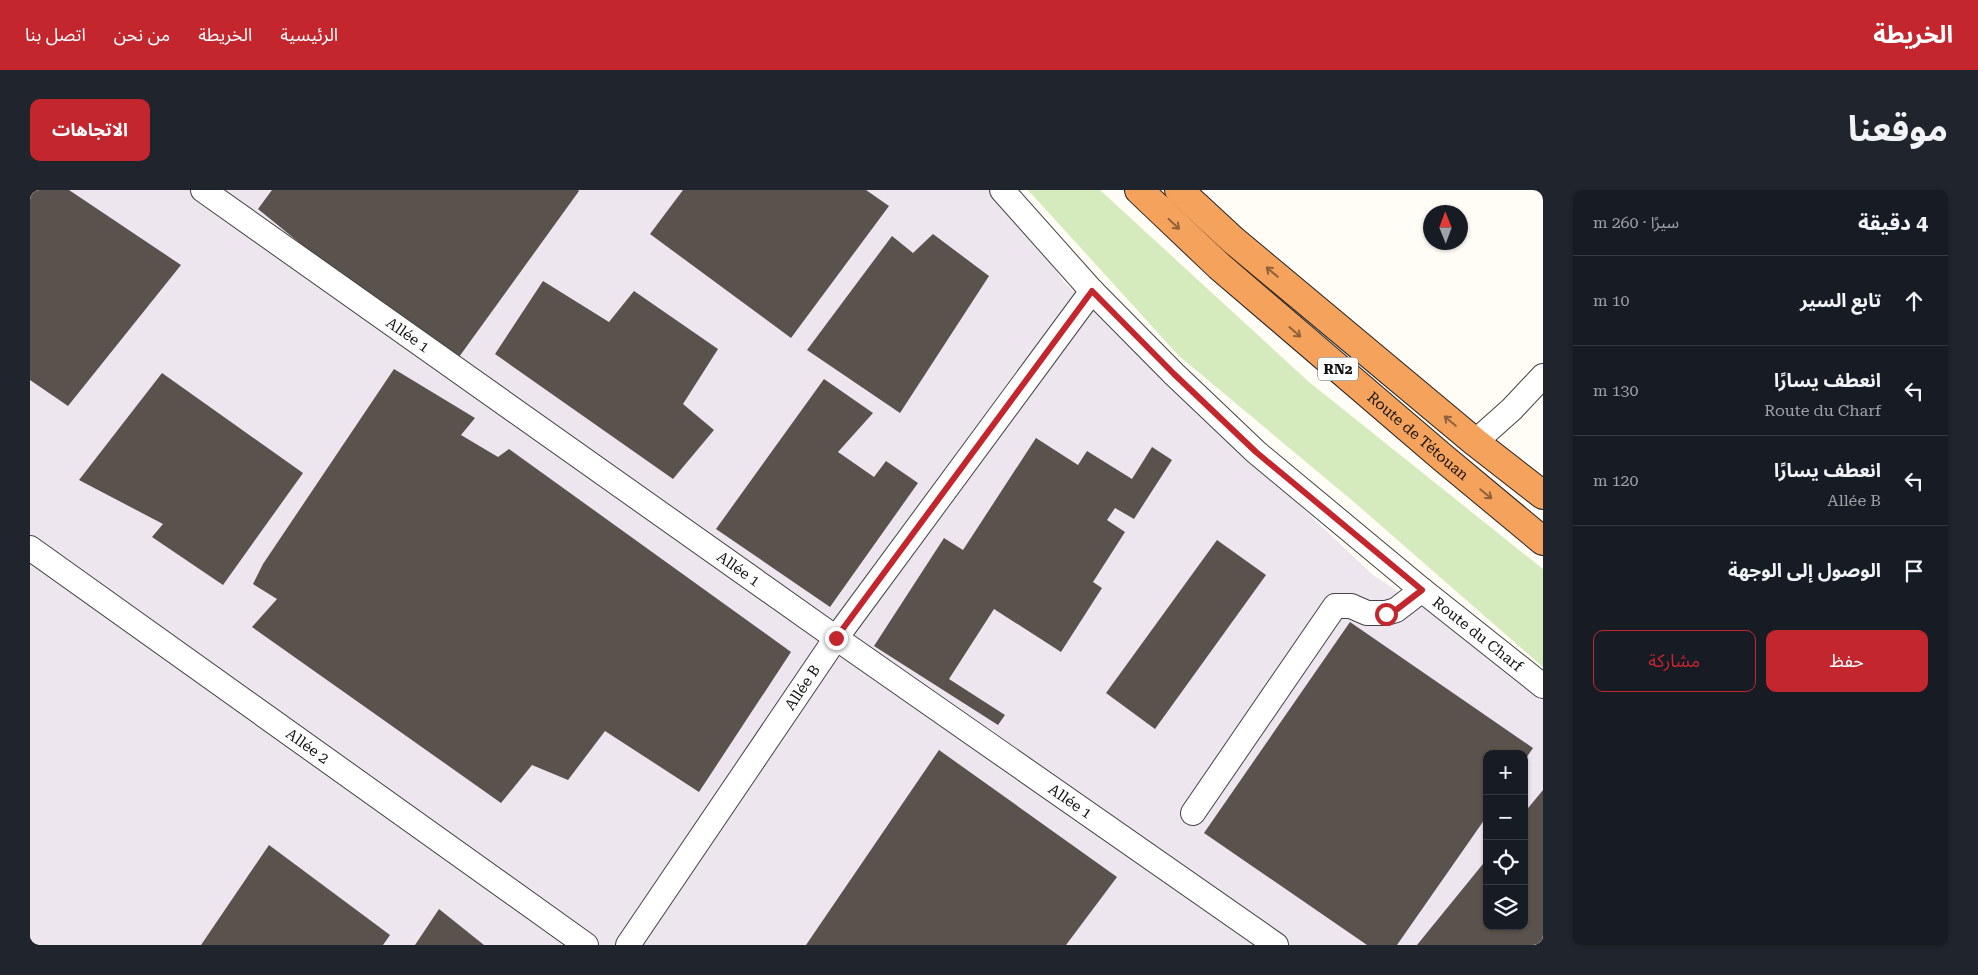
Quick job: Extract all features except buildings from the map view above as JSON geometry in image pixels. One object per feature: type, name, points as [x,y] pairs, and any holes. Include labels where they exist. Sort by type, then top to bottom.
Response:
[{"type":"highway","name":"Route de Tétouan","points":[[1139,190],[1241,285],[1442,457],[1543,540]]},
{"type":"highway","name":"RN2","points":[[1179,190],[1233,240],[1476,442],[1543,495]]},
{"type":"street","name":"Allée 1","points":[[202,190],[836,638],[1276,945]]},
{"type":"street","name":"Route du Charf","points":[[1002,190],[1092,291],[1174,374],[1256,452],[1422,590],[1543,686]]},
{"type":"street","name":"Allée B","points":[[628,945],[836,638],[1092,291]]},
{"type":"street","points":[[1476,442],[1512,410],[1543,376]]},
{"type":"street","name":"Allée 2","points":[[30,548],[586,945]]},
{"type":"street","points":[[1193,813],[1335,606],[1351,606],[1367,613],[1386,614],[1396,610],[1422,590]]},
{"type":"shaded area","points":[[30,190],[999,190],[1064,282],[1373,575],[1543,686],[1543,945],[30,945]]},
{"type":"green space","points":[[1028,190],[1100,190],[1309,382],[1543,569],[1543,667],[1354,502],[1179,356]]},
{"type":"route","points":[[836,638],[1092,291],[1174,374],[1256,452],[1422,590],[1396,610],[1386,614]]}]
